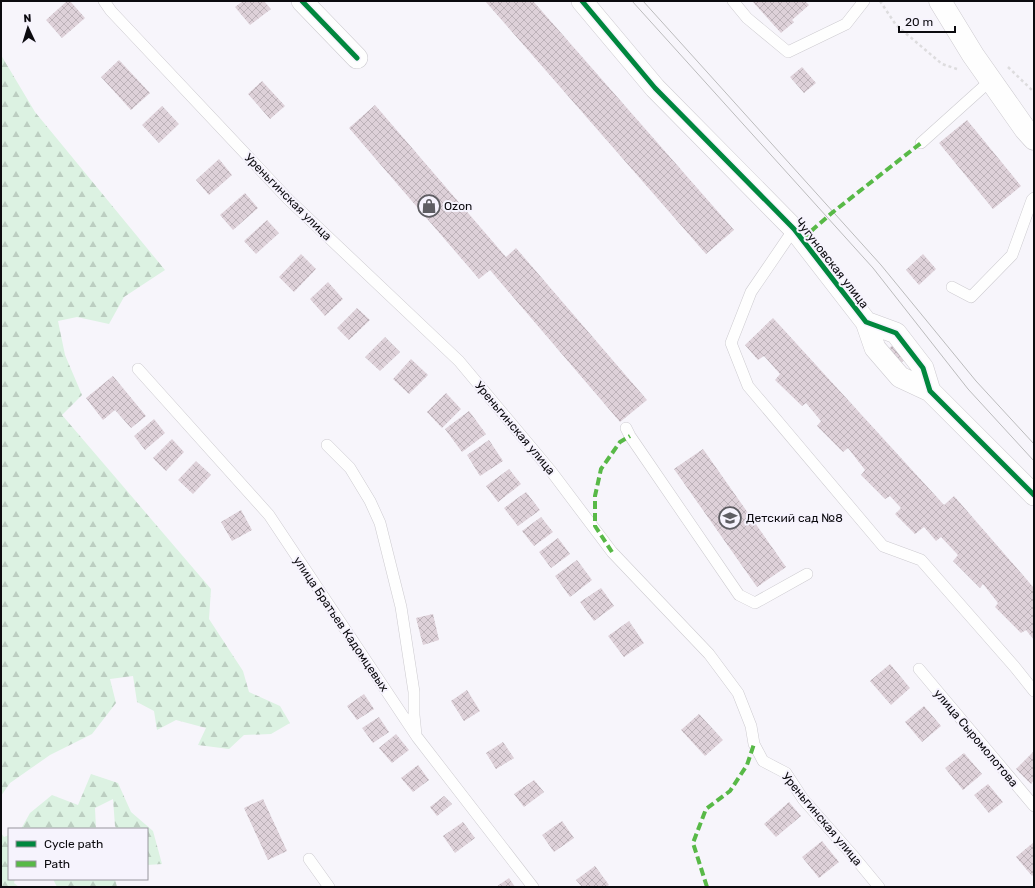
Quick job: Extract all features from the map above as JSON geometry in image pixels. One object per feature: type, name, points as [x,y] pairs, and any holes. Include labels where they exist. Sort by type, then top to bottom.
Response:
[{"type":"main road","points":[[940,2],[973,55],[1025,129],[1034,139]]},
{"type":"street","points":[[302,1],[357,58]]},
{"type":"street","name":"Чугуновская улица","points":[[582,1],[655,88],[794,229],[866,322],[896,333],[923,368],[930,391],[1034,495]]},
{"type":"lane","name":"Уреньгинская улица","points":[[104,1],[111,11],[288,199],[459,360],[551,471],[612,552],[709,654],[738,693],[752,726],[754,744],[763,761],[786,773],[803,799],[856,858],[879,887]]},
{"type":"lane","points":[[733,1],[747,18],[788,52],[846,24],[864,1]]},
{"type":"lane","points":[[921,143],[991,80]]},
{"type":"lane","points":[[952,287],[971,297],[1012,255],[1034,198]]},
{"type":"lane","points":[[794,229],[751,292],[731,343],[748,386],[883,546],[921,560],[1034,691]]},
{"type":"lane","name":"улица Братьев Кадомцевых","points":[[138,369],[269,515],[417,737],[533,887]]},
{"type":"lane","points":[[626,428],[630,436],[740,595],[755,603],[807,574]]},
{"type":"lane","points":[[327,445],[350,468],[370,501],[380,523],[402,607],[414,692],[414,715],[417,737]]},
{"type":"lane","name":"улица Сыромолотова","points":[[919,669],[1034,806]]},
{"type":"lane","points":[[309,859],[329,887]]},
{"type":"path","points":[[880,1],[896,25],[942,64],[991,80]]},
{"type":"green space","points":[[1,55],[35,112],[165,270],[124,297],[109,324],[77,317],[58,321],[65,355],[82,395],[62,415],[211,589],[209,619],[243,671],[249,692],[280,706],[290,723],[271,734],[244,735],[229,749],[198,745],[206,728],[176,720],[157,730],[154,711],[137,702],[133,676],[110,679],[116,703],[92,734],[50,755],[10,783],[1,796]]},
{"type":"green space","points":[[91,774],[118,783],[131,812],[153,831],[162,864],[148,865],[148,828],[116,828],[113,799],[95,808],[96,828],[22,828],[30,813],[52,795],[78,805]]},
{"type":"green space","points":[[1,833],[4,837],[8,835],[8,880],[15,880],[14,883],[19,887],[1,887]]},
{"type":"green space","points":[[54,880],[115,880],[117,887],[57,887]]},
{"type":"building","points":[[67,1],[70,1],[85,18],[62,38],[46,20]]},
{"type":"building","points":[[243,1],[264,1],[271,9],[250,25],[235,7]]},
{"type":"building","points":[[485,1],[533,1],[734,230],[706,254]]},
{"type":"building","points":[[752,1],[805,1],[809,5],[792,20],[794,22],[781,33]]},
{"type":"building","points":[[119,60],[150,93],[131,110],[101,77]]},
{"type":"building","points":[[802,67],[816,83],[804,93],[790,77]]},
{"type":"building","points":[[262,81],[285,106],[270,119],[248,94]]},
{"type":"building","points":[[375,105],[506,257],[516,248],[647,400],[620,422],[490,270],[479,279],[349,128]]},
{"type":"building","points":[[162,106],[179,124],[159,143],[142,125]]},
{"type":"building","points":[[967,120],[1021,186],[993,209],[939,143]]},
{"type":"building","points":[[219,159],[232,175],[209,195],[196,180]]},
{"type":"building","points":[[245,193],[258,208],[233,230],[220,215]]},
{"type":"building","points":[[267,220],[279,233],[256,254],[244,241]]},
{"type":"building","points":[[301,254],[316,269],[294,292],[279,277]]},
{"type":"building","points":[[923,254],[936,269],[919,285],[906,270]]},
{"type":"building","points":[[328,282],[343,299],[325,316],[310,299]]},
{"type":"building","points":[[357,308],[370,320],[349,340],[337,328]]},
{"type":"building","points":[[773,318],[944,505],[954,496],[1034,588],[1034,640],[1026,630],[1021,633],[995,607],[998,603],[983,584],[980,588],[953,561],[958,555],[941,537],[936,541],[924,527],[915,534],[895,514],[901,508],[890,496],[885,499],[861,475],[865,470],[848,448],[843,452],[817,426],[821,421],[806,403],[802,406],[775,380],[780,374],[764,356],[758,360],[745,345]]},
{"type":"building","points":[[385,337],[400,352],[380,371],[365,357]]},
{"type":"building","points":[[896,342],[908,357],[897,366],[885,352]]},
{"type":"building","points":[[411,359],[428,375],[409,394],[393,379]]},
{"type":"building","points":[[113,376],[146,416],[131,428],[115,410],[103,420],[86,398]]},
{"type":"building","points":[[446,393],[461,409],[442,428],[427,412]]},
{"type":"building","points":[[469,411],[486,434],[462,452],[445,429]]},
{"type":"building","points":[[154,419],[165,433],[145,450],[134,436]]},
{"type":"building","points":[[172,439],[184,452],[166,471],[153,458]]},
{"type":"building","points":[[489,440],[503,461],[480,476],[467,455]]},
{"type":"building","name":"Детский сад №8","points":[[703,449],[786,567],[757,587],[674,469]]},
{"type":"building","points":[[196,461],[211,475],[193,494],[178,480]]},
{"type":"building","points":[[509,469],[521,484],[498,502],[486,486]]},
{"type":"building","points":[[526,492],[540,510],[518,526],[504,508]]},
{"type":"building","points":[[241,510],[252,530],[232,541],[221,522]]},
{"type":"building","points":[[541,517],[553,532],[534,546],[522,531]]},
{"type":"building","points":[[558,538],[570,554],[551,568],[539,552]]},
{"type":"building","points":[[577,560],[592,580],[570,597],[555,576]]},
{"type":"building","points":[[601,588],[614,606],[594,621],[580,602]]},
{"type":"building","points":[[433,614],[439,640],[423,645],[416,618]]},
{"type":"building","points":[[629,621],[644,643],[624,657],[608,636]]},
{"type":"building","points":[[890,664],[910,688],[891,705],[870,681]]},
{"type":"building","points":[[467,690],[480,711],[464,721],[451,701]]},
{"type":"building","points":[[364,694],[374,709],[357,720],[347,706]]},
{"type":"building","points":[[924,706],[941,726],[922,742],[905,722]]},
{"type":"building","points":[[699,714],[723,740],[705,756],[681,730]]},
{"type":"building","points":[[379,717],[389,732],[373,743],[362,728]]},
{"type":"building","points":[[396,734],[409,750],[392,763],[379,748]]},
{"type":"building","points":[[503,742],[514,758],[496,769],[486,753]]},
{"type":"building","points":[[1034,751],[1034,780],[1031,784],[1016,769]]},
{"type":"building","points":[[964,753],[982,774],[963,790],[945,768]]},
{"type":"building","points":[[418,765],[429,780],[413,792],[401,778]]},
{"type":"building","points":[[534,780],[544,792],[524,807],[514,794]]},
{"type":"building","points":[[988,784],[1003,802],[989,813],[974,795]]},
{"type":"building","points":[[444,796],[452,804],[437,816],[430,807]]},
{"type":"building","points":[[263,799],[287,851],[268,860],[244,808]]},
{"type":"building","points":[[789,802],[801,816],[776,837],[764,824]]},
{"type":"building","points":[[562,821],[574,838],[554,852],[542,835]]},
{"type":"building","points":[[463,822],[475,838],[455,853],[443,836]]},
{"type":"building","points":[[822,841],[839,862],[819,878],[802,857]]},
{"type":"building","points":[[1034,842],[1034,874],[1032,876],[1016,857]]},
{"type":"building","points":[[595,866],[609,885],[605,887],[582,887],[576,880]]},
{"type":"building","points":[[509,878],[515,887],[496,887]]},
{"type":"tram line","points":[[632,1],[873,268],[968,389],[1034,461]]},
{"type":"tram line","points":[[643,1],[881,265],[976,381],[1034,444]]},
{"type":"marked path","points":[[802,239],[833,212],[921,143]]},
{"type":"marked path","points":[[612,552],[595,526],[595,496],[601,469],[620,442],[630,436]]},
{"type":"marked path","points":[[707,887],[693,843],[706,809],[730,791],[747,765],[754,744]]},
{"type":"cycle path","points":[[302,1],[357,58]]},
{"type":"cycle path","points":[[582,1],[655,88],[794,229],[866,322],[896,333],[923,368],[930,391],[1034,495]]},
{"type":"place","name":"Ozon","points":[[429,206]]},
{"type":"place","name":"Детский сад №8","points":[[730,518]]}]
